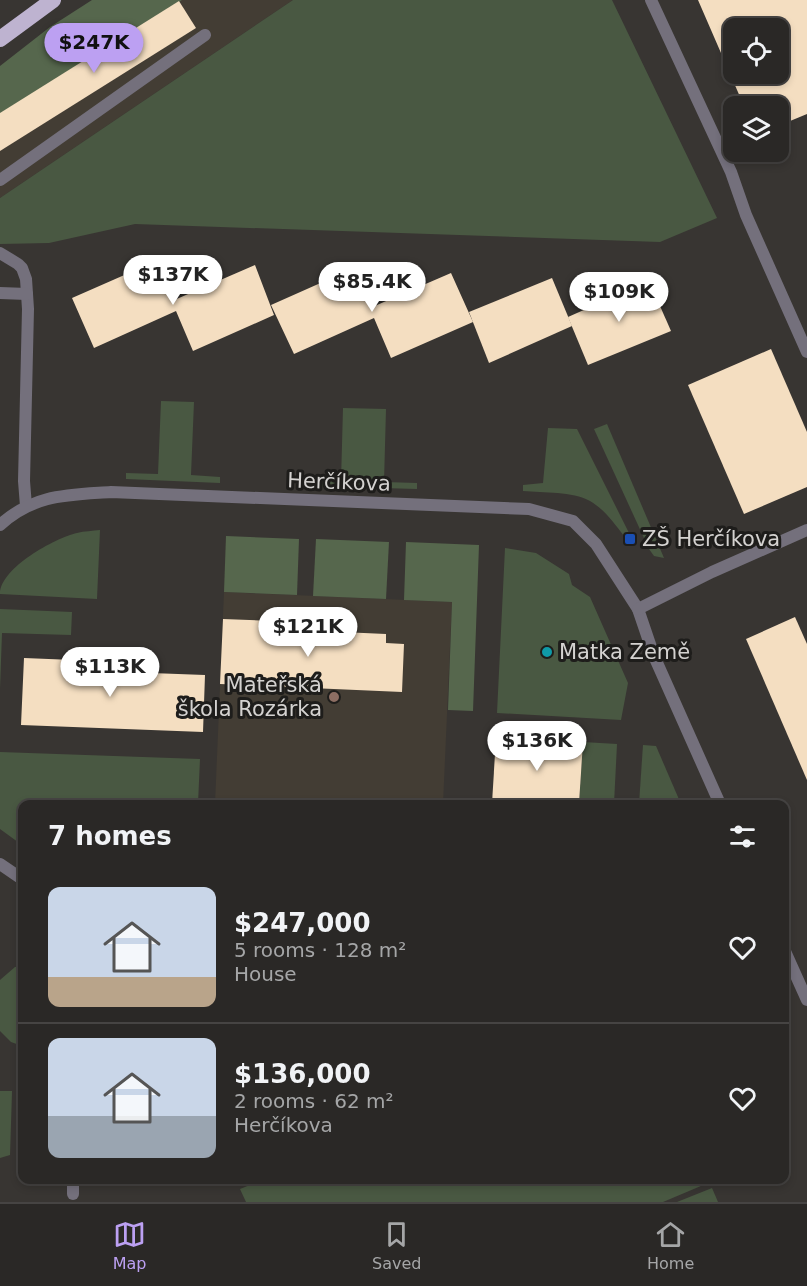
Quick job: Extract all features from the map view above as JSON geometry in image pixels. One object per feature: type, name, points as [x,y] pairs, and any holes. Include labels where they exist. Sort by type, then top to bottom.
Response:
[{"type":"highway","points":[[0,39],[53,0]]},
{"type":"street","points":[[651,0],[731,172],[746,215],[807,352]]},
{"type":"street","points":[[0,180],[205,35]]},
{"type":"street","points":[[0,254],[22,268],[26,279],[28,321],[24,481],[26,506]]},
{"type":"street","points":[[0,293],[27,294]]},
{"type":"street","name":"Herčíkova","points":[[0,525],[12,514],[26,506],[52,496],[111,492],[529,509],[573,521],[596,544],[638,609],[654,656],[718,800]]},
{"type":"street","points":[[638,609],[712,572],[807,530]]},
{"type":"street","points":[[0,864],[18,876]]},
{"type":"street","points":[[789,960],[807,1000]]},
{"type":"street","points":[[73,1184],[73,1194]]},
{"type":"shaded area","points":[[182,0],[293,0],[0,198],[0,115]]},
{"type":"shaded area","name":"Mateřská škola Rozárka","points":[[224,592],[452,602],[443,800],[215,800]]},
{"type":"green space","points":[[92,0],[182,0],[0,115],[0,66],[50,27]]},
{"type":"green space","points":[[293,0],[612,0],[717,218],[660,242],[135,224],[49,243],[0,244],[0,198]]},
{"type":"green space","points":[[161,401],[194,402],[191,475],[220,477],[220,483],[126,479],[126,473],[158,474]]},
{"type":"green space","points":[[343,408],[386,409],[384,482],[417,483],[417,489],[312,486],[312,480],[341,481]]},
{"type":"green space","points":[[607,424],[664,558],[654,556],[649,549],[594,429]]},
{"type":"green space","points":[[548,428],[577,429],[629,533],[624,536],[600,508],[583,498],[566,494],[523,491],[523,485],[543,483]]},
{"type":"green space","points":[[100,530],[97,599],[0,594],[2,584],[9,574],[30,556],[67,536]]},
{"type":"green space","points":[[226,536],[299,539],[297,595],[224,592]]},
{"type":"green space","points":[[316,539],[389,542],[386,599],[313,596]]},
{"type":"green space","points":[[406,542],[479,545],[473,711],[448,710],[452,602],[404,600]]},
{"type":"green space","points":[[505,548],[536,553],[569,574],[572,585],[590,597],[628,683],[621,720],[497,713]]},
{"type":"green space","points":[[0,609],[72,612],[71,635],[2,633],[0,689]]},
{"type":"green space","points":[[583,742],[617,744],[614,800],[579,800]]},
{"type":"green space","points":[[643,745],[656,746],[679,800],[639,800]]},
{"type":"green space","points":[[0,752],[200,759],[198,800],[18,800],[18,842],[0,829]]},
{"type":"green space","points":[[18,967],[18,1045],[11,1042],[0,1031],[0,980]]},
{"type":"green space","points":[[0,1091],[12,1091],[10,1155],[0,1158]]},
{"type":"green space","points":[[252,1184],[706,1184],[663,1202],[246,1202],[240,1189]]},
{"type":"green space","points":[[712,1188],[718,1202],[677,1202]]},
{"type":"building","points":[[698,0],[807,0],[807,114],[789,121],[789,96],[740,96],[734,84],[789,84],[789,18],[723,18],[723,58]]},
{"type":"building","points":[[179,1],[196,28],[0,151],[0,113]]},
{"type":"building","points":[[154,262],[172,301],[255,265],[274,315],[193,351],[176,311],[94,348],[72,298]]},
{"type":"building","points":[[352,269],[370,308],[451,273],[473,322],[391,358],[374,318],[294,354],[271,305]]},
{"type":"building","points":[[552,278],[572,326],[489,363],[469,312]]},
{"type":"building","points":[[649,281],[671,331],[588,365],[568,317]]},
{"type":"building","points":[[771,349],[807,432],[807,487],[744,514],[688,385]]},
{"type":"building","points":[[795,617],[807,644],[807,780],[746,639]]},
{"type":"building","points":[[223,619],[297,622],[297,630],[386,634],[386,643],[404,644],[402,692],[220,684]]},
{"type":"building","points":[[24,658],[98,661],[97,671],[205,675],[203,732],[21,725]]},
{"type":"building","points":[[496,737],[583,742],[579,800],[492,800]]},
{"type":"place","name":"ZŠ Herčíkova","points":[[630,539]]},
{"type":"place","name":"Matka Země","points":[[547,652]]},
{"type":"place","name":"Mateřská škola Rozárka","points":[[334,697]]}]
